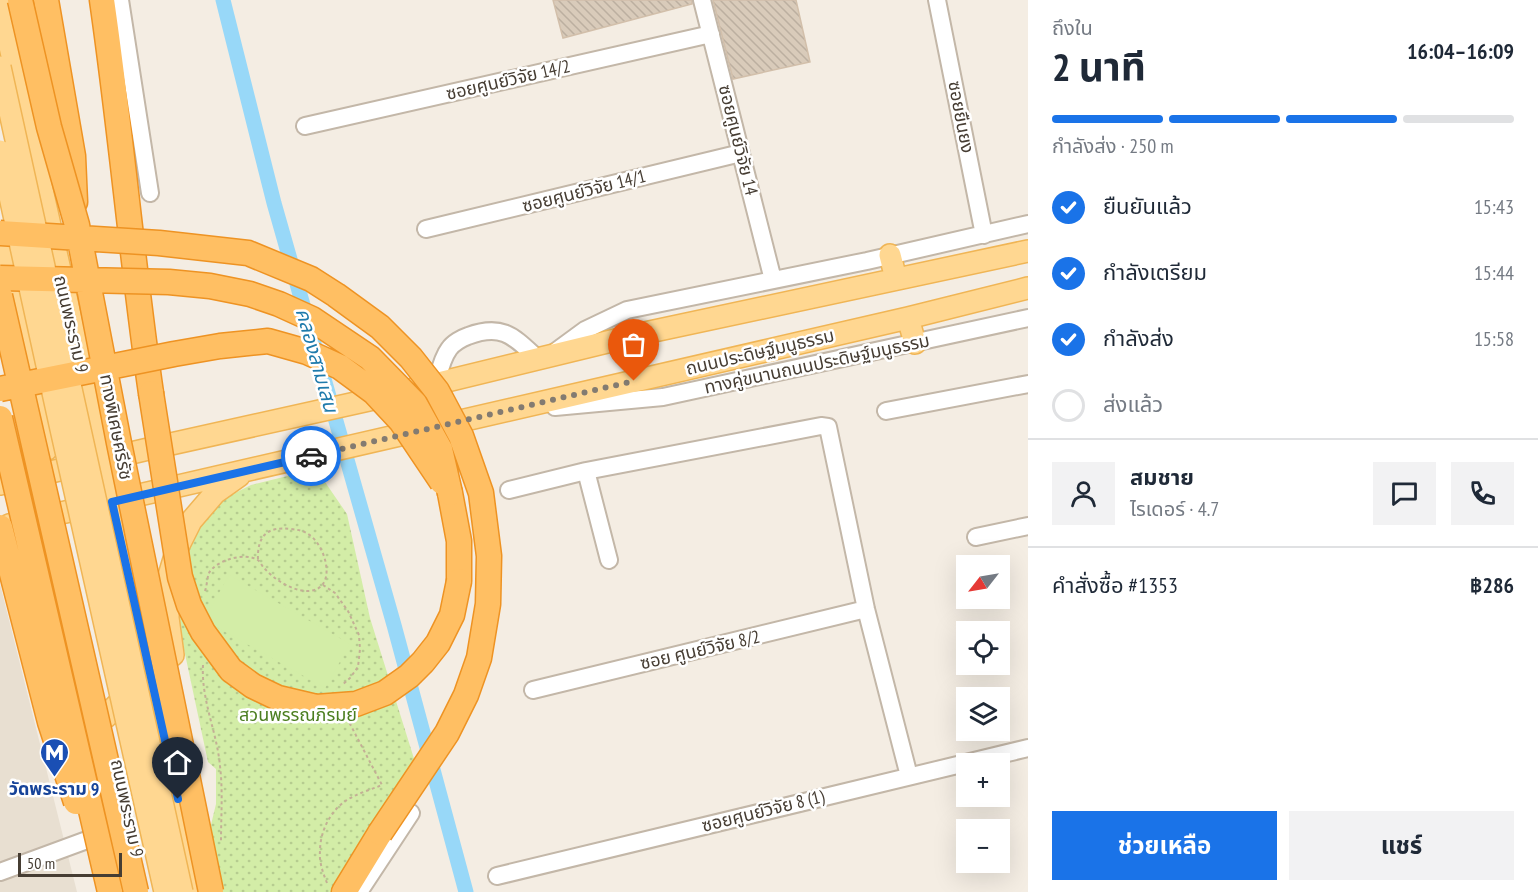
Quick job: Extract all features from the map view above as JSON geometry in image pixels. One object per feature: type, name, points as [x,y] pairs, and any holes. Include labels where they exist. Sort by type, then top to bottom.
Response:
[{"type":"highway","name":"ทางพิเศษศรีรัช","points":[[22,0],[49,127],[77,225],[121,455],[211,892]]},
{"type":"highway","points":[[46,0],[73,156],[77,225]]},
{"type":"highway","points":[[0,278],[169,282],[210,286],[250,294],[312,318],[370,358],[415,404],[440,449],[459,541],[459,581],[452,615],[438,643],[423,662],[386,693],[356,704],[316,707],[278,698],[253,686],[231,670],[203,632],[189,605],[180,577],[140,313],[113,76],[102,0]]},
{"type":"highway","points":[[0,233],[159,243],[248,253],[287,268],[311,279],[380,327],[411,358],[437,391],[461,436],[481,494],[489,556],[488,604],[479,658],[466,695],[447,733],[380,833],[336,888]]},
{"type":"highway","points":[[0,296],[136,892]]},
{"type":"highway","points":[[0,389],[174,354],[268,341],[307,352],[340,367],[374,393],[401,421],[450,493]]},
{"type":"highway","points":[[0,418],[111,892]]},
{"type":"highway","points":[[0,529],[50,722],[79,812],[111,892]]},
{"type":"main road","name":"ถนนพระราม 9","points":[[0,2],[197,892]]},
{"type":"main road","name":"ถนนพระราม 9","points":[[0,67],[182,892]]},
{"type":"main road","name":"ถนนพระราม 9","points":[[0,151],[165,892]]},
{"type":"main road","name":"ถนนพระราม 9","points":[[0,233],[145,892]]},
{"type":"main road","points":[[0,484],[369,400],[640,334],[1028,251]]},
{"type":"main road","points":[[55,254],[82,293],[92,313],[102,336],[122,422],[130,439],[144,450]]},
{"type":"main road","points":[[891,255],[896,279]]},
{"type":"main road","name":"ถนนประดิษฐ์มนูธรรม","points":[[0,529],[908,318],[1028,288]]},
{"type":"main road","points":[[908,318],[915,343]]},
{"type":"main road","points":[[0,448],[12,431],[31,377]]},
{"type":"main road","points":[[183,821],[191,808],[195,791],[193,763],[168,618],[168,579],[177,549],[191,521],[215,493],[247,470]]},
{"type":"main road","name":"ถนนพระราม 9","points":[[0,529],[15,533],[34,545],[50,571],[111,831],[114,860],[111,892]]},
{"type":"main road","points":[[106,717],[119,703],[129,697],[142,698],[158,708]]},
{"type":"main road","points":[[85,717],[113,748]]},
{"type":"street","points":[[6,26],[22,0]]},
{"type":"street","points":[[120,0],[150,193]]},
{"type":"street","name":"ซอยศูนย์วิจัย 14","points":[[702,0],[773,280]]},
{"type":"street","name":"ซอยยืนยง","points":[[937,0],[984,235]]},
{"type":"street","name":"ซอยศูนย์วิจัย 14/2","points":[[305,126],[711,34]]},
{"type":"street","name":"ซอยศูนย์วิจัย 14/1","points":[[426,229],[741,153]]},
{"type":"street","points":[[436,384],[449,348],[461,339],[478,332],[500,331],[544,357],[585,330],[627,310],[1028,224]]},
{"type":"street","name":"ทางคู่ขนานถนนประดิษฐ์มนูธรรม","points":[[498,413],[663,397],[1028,318]]},
{"type":"street","points":[[886,411],[1028,384]]},
{"type":"street","points":[[509,490],[586,471],[828,427],[866,609],[909,776]]},
{"type":"street","points":[[586,471],[609,560]]},
{"type":"street","points":[[976,537],[1028,526]]},
{"type":"street","name":"ซอย ศูนย์วิจัย 8/2","points":[[533,690],[866,609]]},
{"type":"street","name":"ซอยศูนย์วิจัย 8 (1)","points":[[497,876],[1028,748]]},
{"type":"street","points":[[359,892],[411,813]]},
{"type":"street","points":[[378,817],[397,833]]},
{"type":"street","points":[[0,872],[111,831]]},
{"type":"path","points":[[258,560],[258,547],[263,537],[271,530],[283,528],[302,530],[314,538],[326,562],[327,575],[323,585],[335,593],[348,611],[359,635],[358,667],[342,685]]},
{"type":"path","points":[[336,888],[322,868],[320,851],[323,833],[330,816],[343,802],[382,785],[350,723]]},
{"type":"shaded area","points":[[0,584],[77,892],[0,892]]},
{"type":"green space","name":"สวนพรรณภิรมย์","points":[[316,469],[347,514],[370,618],[416,765],[338,892],[215,892],[209,833],[216,804],[216,769],[208,762],[178,621],[185,561],[192,540],[205,518],[227,497],[251,485]]},
{"type":"green space","points":[[229,575],[350,644],[325,688],[204,620]]},
{"type":"building","points":[[553,0],[692,0],[692,4],[563,38]]},
{"type":"building","points":[[713,0],[796,0],[810,62],[733,79]]},
{"type":"waterway","name":"คลองสามเสน","points":[[223,0],[274,203],[394,625],[466,892]]},
{"type":"way so far","points":[[311,456],[634,381]]},
{"type":"place","name":"วัดพระราม 9","points":[[54,778]]},
{"type":"route","points":[[178,799],[112,502],[311,456]]}]
